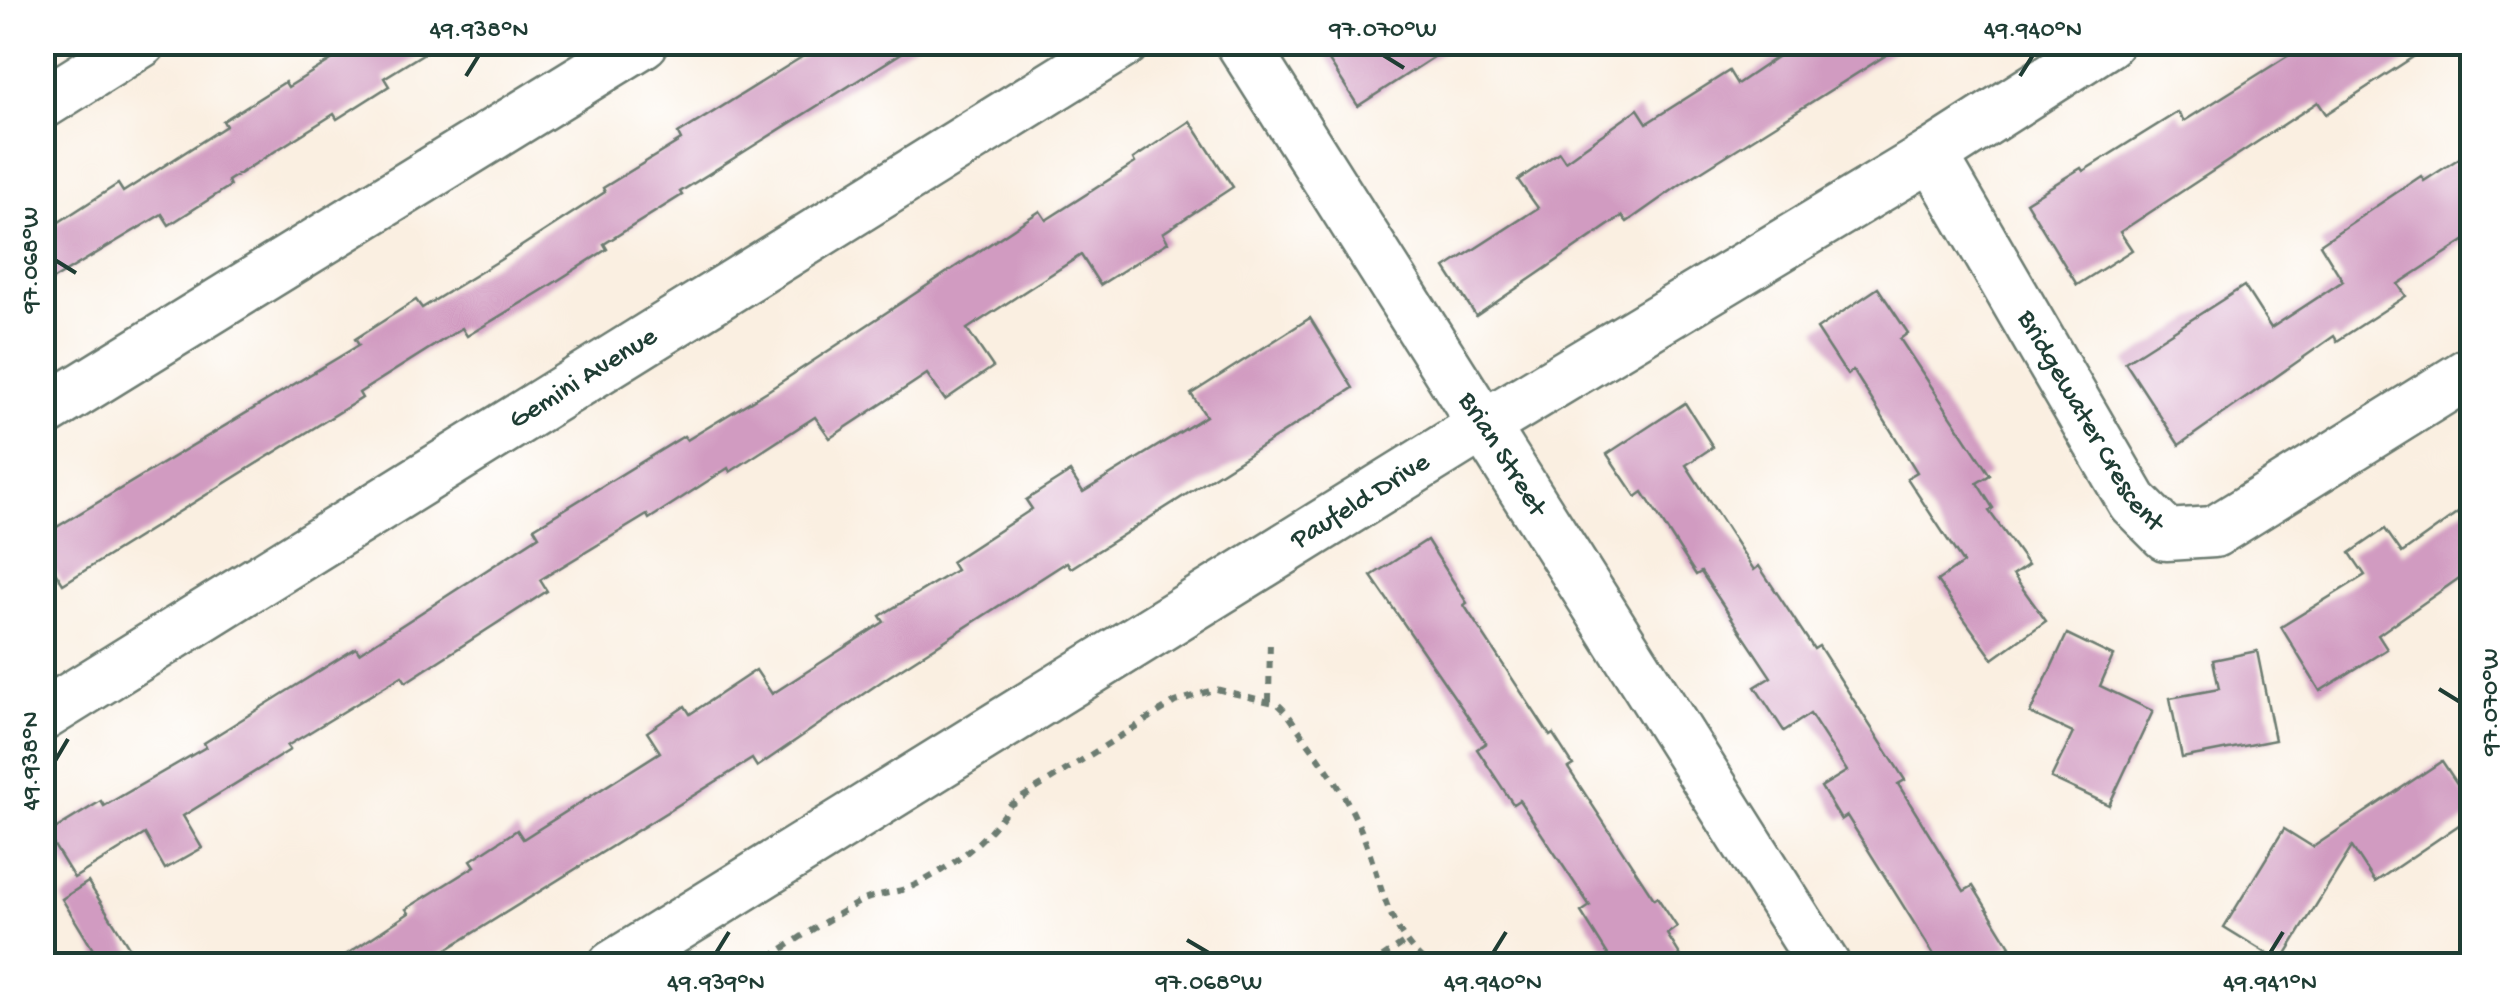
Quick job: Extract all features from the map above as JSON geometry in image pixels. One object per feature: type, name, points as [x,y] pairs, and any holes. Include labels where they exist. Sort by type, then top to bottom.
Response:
[{"type":"street","points":[[42,104],[141,42]]},
{"type":"street","points":[[42,412],[643,42]]},
{"type":"street","name":"Gemini Avenue","points":[[42,716],[1124,42]]},
{"type":"street","name":"Brian Street","points":[[1241,42],[1825,966]]},
{"type":"street","name":"Paufeld Drive","points":[[639,959],[1484,424],[1932,155],[2108,42]]},
{"type":"street","name":"Bridgewater Crescent","points":[[1932,155],[2133,502],[2166,534],[2214,532],[2472,371]]},
{"type":"path","points":[[1269,702],[1270,638]]},
{"type":"path","points":[[756,966],[879,892],[913,886],[994,830],[1010,805],[1175,702],[1216,689],[1278,704],[1288,714],[1356,817],[1393,923],[1404,943],[1430,966]]},
{"type":"path","points":[[1369,966],[1404,943]]},
{"type":"building","points":[[360,42],[442,42],[384,78],[389,86],[337,119],[334,114],[228,181],[230,186],[169,225],[162,214],[42,286],[42,233],[118,184],[123,192],[226,126],[223,121],[285,82],[288,87]]},
{"type":"building","points":[[826,42],[919,42],[680,192],[682,195],[604,244],[607,249],[546,288],[467,336],[462,328],[359,393],[362,398],[63,584],[42,551],[42,536],[359,345],[355,339],[416,300],[422,308],[500,260],[605,192],[603,188],[681,140],[678,134]]},
{"type":"building","points":[[1317,42],[1457,42],[1358,106]]},
{"type":"building","points":[[1799,42],[1907,42],[1627,222],[1622,216],[1476,316],[1445,268],[1538,208],[1518,180],[1559,152],[1565,161],[1638,109],[1647,123],[1729,71],[1737,84]]},
{"type":"building","points":[[2310,42],[2436,42],[2326,114],[2318,102],[2120,232],[2132,250],[2077,285],[2026,202],[2178,112],[2184,121]]},
{"type":"building","points":[[1190,121],[1233,187],[1163,233],[1168,242],[1100,285],[1081,255],[967,329],[993,367],[945,400],[927,374],[830,438],[815,417],[730,472],[728,468],[649,519],[647,515],[540,580],[547,591],[406,682],[402,676],[287,746],[290,750],[183,816],[202,848],[165,869],[145,834],[74,878],[47,834],[101,801],[104,806],[206,747],[204,743],[356,648],[359,653],[539,536],[534,528],[684,436],[687,440],[769,390],[1040,211],[1046,220],[1135,163],[1133,159]]},
{"type":"building","points":[[2472,150],[2472,236],[2398,284],[2406,296],[2337,341],[2334,336],[2179,445],[2125,362],[2244,286],[2271,328],[2343,281],[2320,244],[2421,176],[2424,181]]},
{"type":"building","points":[[1878,288],[1908,333],[1900,339],[1990,475],[1977,483],[1993,508],[1989,511],[2028,565],[2013,575],[2046,621],[1993,659],[1937,581],[1963,563],[1907,478],[1917,472],[1853,370],[1847,375],[1817,329]]},
{"type":"building","points":[[1310,318],[1353,388],[1071,568],[1067,562],[757,767],[752,759],[420,966],[329,966],[409,913],[406,909],[475,866],[471,860],[517,830],[523,839],[660,752],[647,732],[685,706],[690,714],[756,670],[772,694],[884,622],[880,616],[956,570],[951,562],[1032,509],[1026,500],[1070,472],[1083,492],[1206,416],[1191,394]]},
{"type":"building","points":[[1685,403],[1713,447],[1686,465],[1754,570],[1759,566],[1814,649],[1819,646],[1905,780],[1898,784],[1964,891],[1973,886],[2010,946],[1978,966],[1941,966],[1847,816],[1841,820],[1821,787],[1847,771],[1810,714],[1784,731],[1755,687],[1771,677],[1701,572],[1696,575],[1643,492],[1636,497],[1607,454]]},
{"type":"building","points":[[2472,503],[2472,569],[2378,635],[2387,649],[2320,691],[2281,627],[2365,575],[2350,553],[2385,529],[2402,553]]},
{"type":"building","points":[[1427,540],[1467,603],[1464,605],[1573,765],[1568,768],[1654,899],[1657,897],[1677,927],[1667,934],[1687,966],[1615,966],[1581,912],[1590,906],[1519,800],[1513,804],[1477,749],[1486,743],[1371,576]]},
{"type":"building","points":[[2067,634],[2113,656],[2100,686],[2153,711],[2109,805],[2051,778],[2073,733],[2030,713]]},
{"type":"building","points":[[2257,651],[2275,740],[2182,758],[2170,698],[2219,689],[2213,660]]},
{"type":"building","points":[[2442,761],[2472,806],[2472,816],[2375,882],[2352,847],[2281,962],[2224,927],[2284,829],[2313,847]]},
{"type":"building","points":[[88,882],[141,966],[103,966],[62,899]]}]
